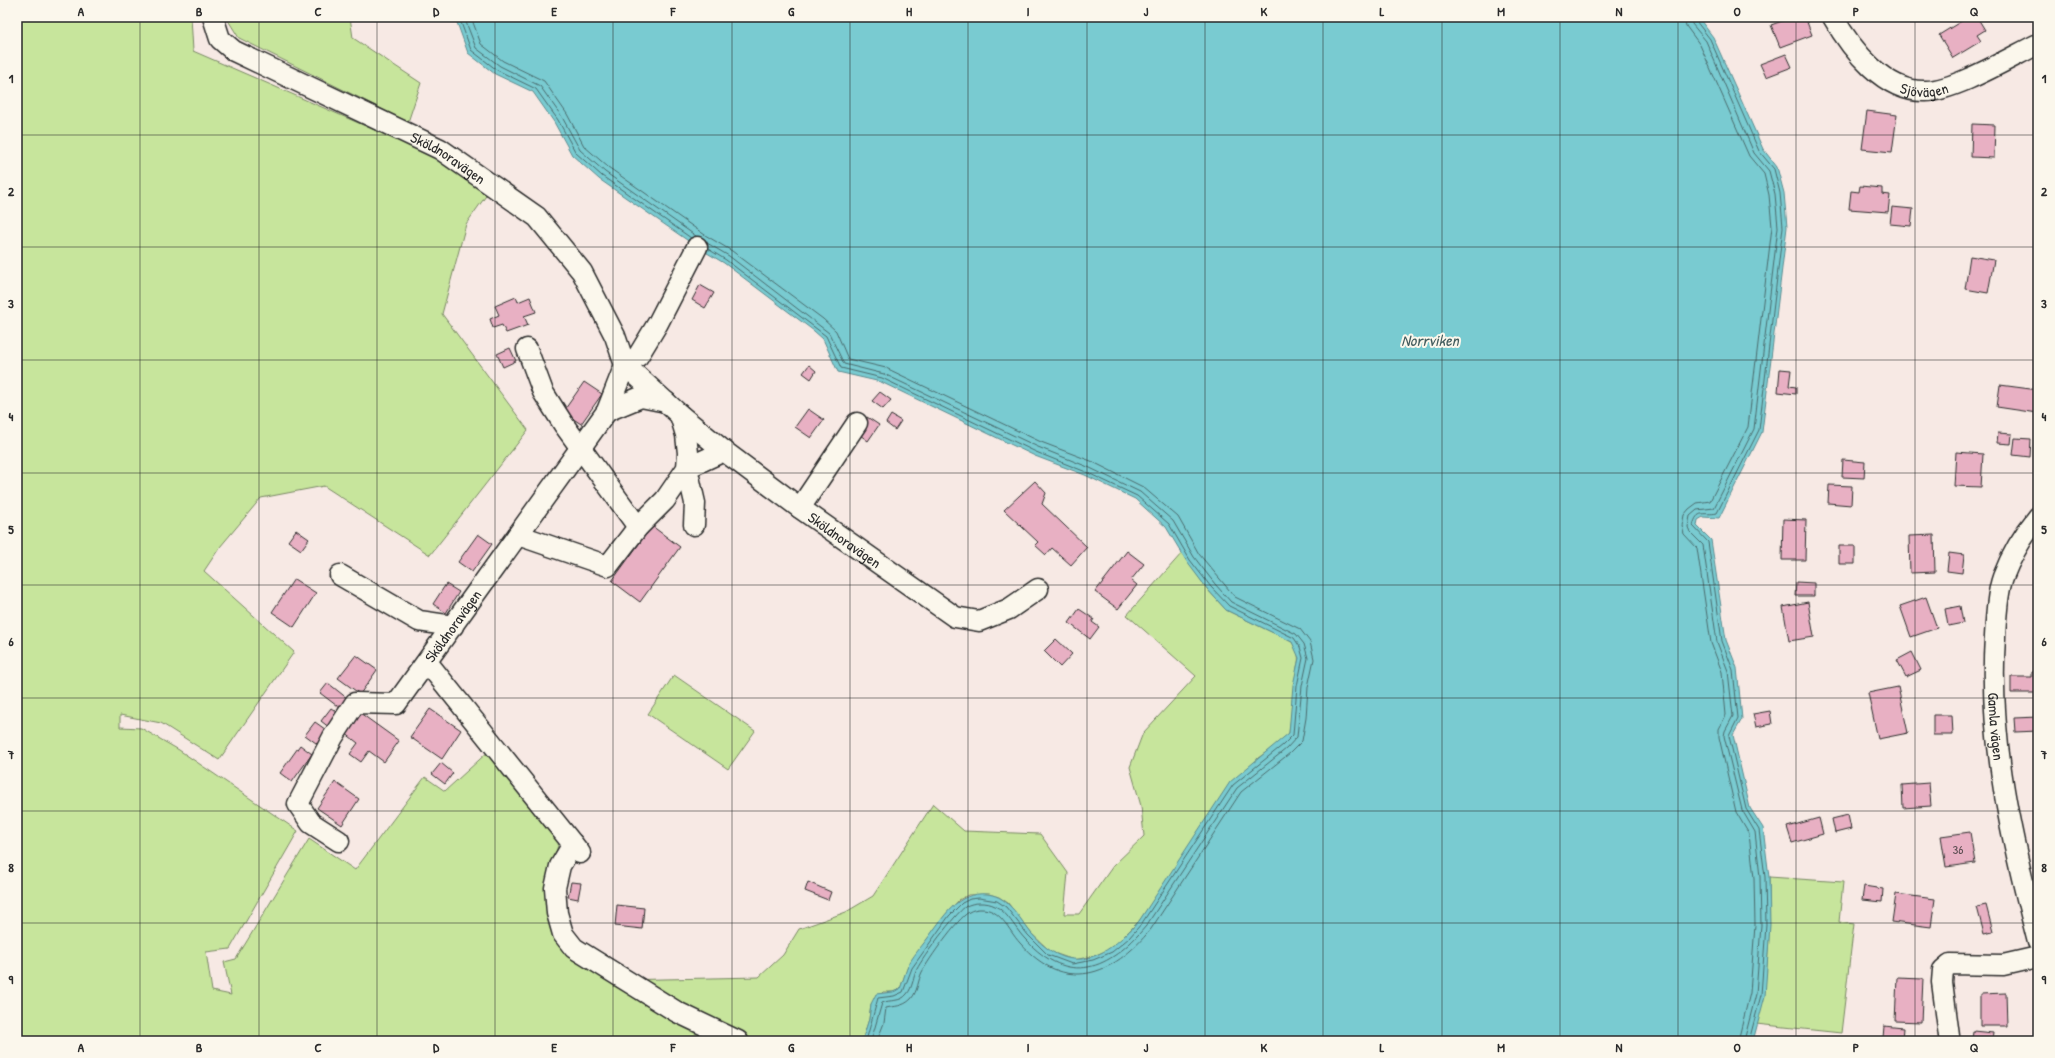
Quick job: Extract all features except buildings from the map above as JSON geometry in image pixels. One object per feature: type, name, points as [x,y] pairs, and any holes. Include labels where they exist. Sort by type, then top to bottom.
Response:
[{"type":"street","name":"Sköldnoravägen","points":[[213,17],[220,39],[234,51],[440,149],[537,217],[582,272],[614,336],[625,365],[724,452],[800,508],[955,617],[979,621],[1009,609],[1038,589]]},
{"type":"street","name":"Sjövägen","points":[[1833,17],[1845,39],[1866,62],[1895,85],[1926,92],[1957,84],[2038,44]]},
{"type":"street","points":[[625,365],[638,356],[658,323],[697,248]]},
{"type":"street","points":[[527,349],[543,392],[564,425],[638,526]]},
{"type":"street","name":"Sköldnoravägen","points":[[625,365],[607,411],[427,662],[577,848],[560,866],[555,888],[557,913],[563,934],[574,948],[677,1012],[738,1041]]},
{"type":"street","name":"Sköldnoravägen","points":[[607,411],[641,397],[673,408]]},
{"type":"street","points":[[673,408],[686,435],[688,453],[687,468],[695,502],[694,525]]},
{"type":"street","points":[[800,508],[856,423]]},
{"type":"street","points":[[518,535],[608,566],[638,526],[665,500],[687,468],[724,452]]},
{"type":"street","name":"Gamla vägen","points":[[2038,516],[2026,532],[2003,578],[1996,624],[1993,662],[1997,743],[2019,868],[2038,942]]},
{"type":"street","points":[[340,574],[419,621],[453,626]]},
{"type":"street","points":[[339,841],[311,823],[298,804],[333,737],[355,703],[396,704],[427,662]]},
{"type":"street","points":[[1949,1036],[1942,982],[1943,970],[1950,964],[2002,964],[2038,957]]},
{"type":"green space","points":[[17,17],[191,17],[193,51],[432,155],[488,193],[466,224],[442,314],[528,430],[430,555],[324,486],[261,498],[220,547],[204,571],[294,652],[219,760],[161,723],[120,715],[120,727],[141,728],[179,750],[298,831],[230,949],[206,952],[212,991],[231,995],[224,962],[236,959],[309,839],[355,870],[425,777],[445,791],[490,750],[561,836],[554,858],[551,913],[617,980],[759,977],[783,955],[799,929],[846,912],[873,896],[933,804],[964,831],[1040,834],[1068,873],[1064,914],[1079,914],[1113,866],[1144,836],[1141,806],[1130,767],[1143,733],[1196,676],[1127,615],[1182,553],[1208,590],[1226,610],[1292,642],[1294,645],[1298,654],[1298,660],[1289,733],[1281,742],[1258,758],[1139,921],[1111,949],[1093,956],[1074,960],[1051,952],[1031,933],[1008,903],[999,897],[989,894],[968,895],[959,900],[946,914],[908,966],[900,989],[893,992],[883,992],[871,1004],[869,1019],[862,1041],[17,1041]]},
{"type":"green space","points":[[226,17],[350,17],[353,38],[421,83],[408,122],[239,38]]},
{"type":"green space","points":[[674,675],[755,731],[728,769],[648,714]]},
{"type":"green space","points":[[1769,877],[1843,882],[1839,922],[1854,924],[1841,1033],[1756,1024],[1761,1006],[1767,969]]},
{"type":"water","name":"Norrviken","points":[[455,17],[1698,17],[1713,37],[1763,149],[1777,167],[1784,193],[1787,227],[1762,432],[1719,518],[1703,517],[1698,520],[1697,526],[1711,540],[1726,640],[1737,668],[1742,719],[1733,735],[1750,808],[1763,828],[1769,877],[1770,925],[1765,996],[1753,1041],[862,1041],[869,1019],[871,1004],[876,994],[893,992],[900,989],[908,966],[914,956],[945,915],[959,901],[967,897],[976,894],[987,894],[1001,898],[1011,907],[1031,933],[1045,947],[1060,955],[1073,959],[1087,958],[1100,953],[1113,945],[1126,934],[1139,921],[1230,782],[1289,733],[1293,685],[1299,658],[1292,642],[1226,610],[1208,590],[1187,562],[1166,527],[1135,499],[1085,475],[1035,456],[881,382],[838,372],[823,339],[814,331],[724,263],[697,247],[599,179],[572,155],[554,122],[533,92],[495,74],[468,53]]}]
